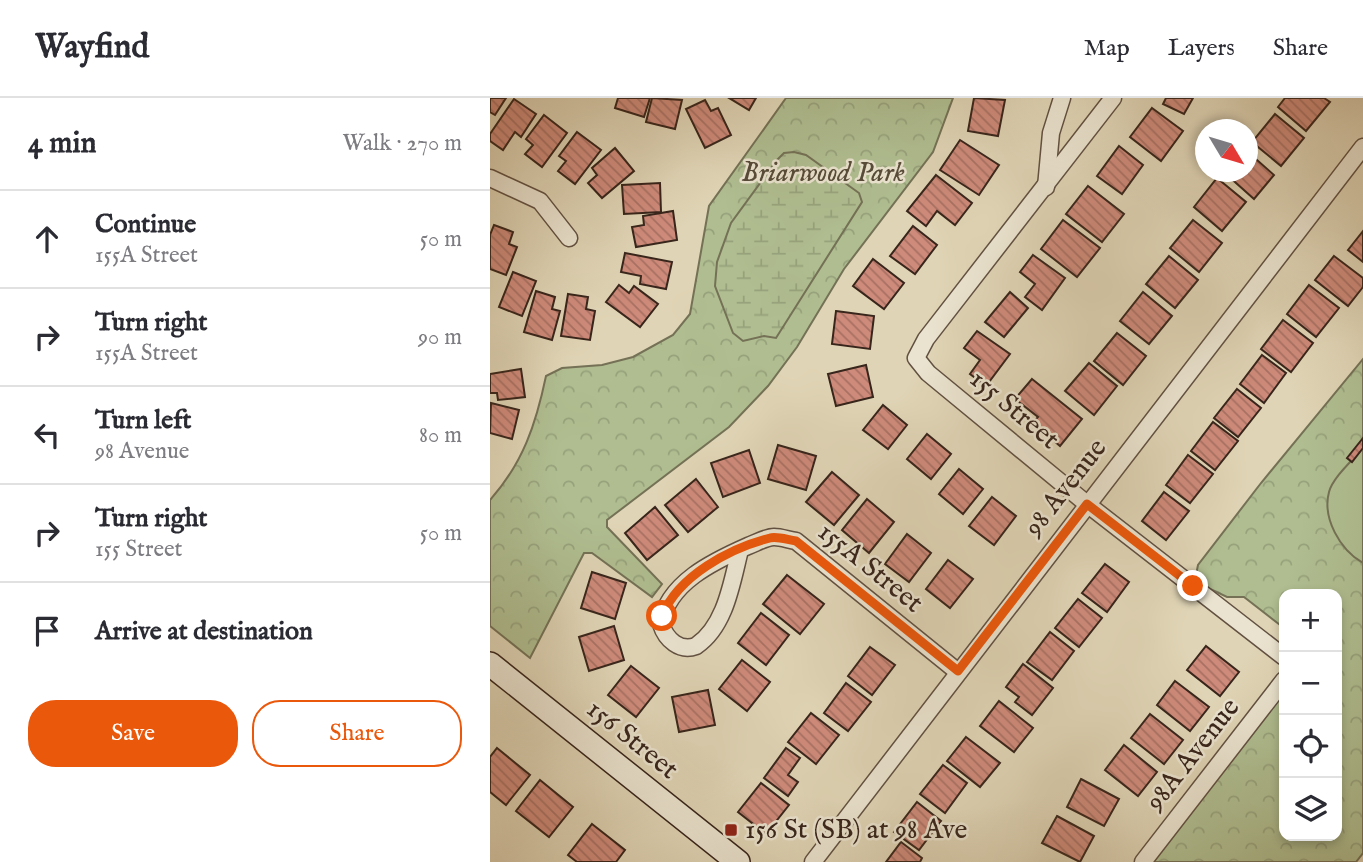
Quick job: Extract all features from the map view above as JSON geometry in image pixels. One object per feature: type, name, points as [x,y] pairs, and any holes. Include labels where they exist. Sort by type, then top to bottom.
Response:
[{"type":"main road","name":"156 Street","points":[[490,664],[738,862]]},
{"type":"street","points":[[1046,187],[1051,133],[1062,98]]},
{"type":"street","name":"155 Street","points":[[1113,98],[926,339],[916,358],[928,373],[1087,504],[1279,653]]},
{"type":"street","name":"98 Avenue","points":[[813,862],[1363,147]]},
{"type":"street","points":[[490,178],[540,201],[569,238]]},
{"type":"street","name":"155A Street","points":[[740,550],[727,600],[715,625],[696,646],[678,646],[668,638],[661,624],[670,600],[684,584],[719,559],[740,550],[772,537],[796,541],[958,671]]},
{"type":"street","name":"98A Avenue","points":[[1143,862],[1279,686]]},
{"type":"green space","name":"Briarwood Park","points":[[786,98],[953,98],[933,152],[844,269],[797,347],[768,386],[729,427],[607,520],[607,527],[662,584],[652,597],[592,553],[584,553],[530,658],[490,626],[490,500],[511,472],[527,442],[546,376],[562,368],[602,365],[633,357],[673,335],[690,314],[709,206]]},
{"type":"green space","points":[[784,153],[806,155],[859,193],[862,202],[776,338],[764,336],[743,341],[733,333],[715,286],[717,262],[731,223],[777,160]]},
{"type":"green space","points":[[1363,359],[1363,853],[1356,862],[1149,862],[1279,695],[1279,841],[1342,841],[1342,589],[1279,589],[1279,624],[1244,597],[1227,597],[1206,587],[1196,575],[1198,565]]},
{"type":"green space","points":[[1363,448],[1363,563],[1340,542],[1328,512],[1328,502],[1335,480]]},
{"type":"building","points":[[490,98],[506,98],[495,115],[490,112]]},
{"type":"building","points":[[618,98],[650,98],[644,117],[615,108]]},
{"type":"building","points":[[652,98],[682,100],[675,129],[646,122]]},
{"type":"building","points":[[729,98],[756,98],[749,110]]},
{"type":"building","points":[[974,98],[1005,100],[998,136],[968,131]]},
{"type":"building","points":[[1166,98],[1193,98],[1184,114],[1163,104]]},
{"type":"building","points":[[1285,98],[1324,98],[1330,102],[1306,131],[1278,107]]},
{"type":"building","points":[[514,99],[536,114],[521,137],[515,132],[503,150],[490,141],[490,134]]},
{"type":"building","points":[[705,100],[711,111],[718,108],[731,135],[705,148],[686,109]]},
{"type":"building","points":[[1152,108],[1183,131],[1161,161],[1130,137]]},
{"type":"building","points":[[1275,114],[1304,138],[1281,166],[1258,147],[1258,135]]},
{"type":"building","points":[[544,115],[567,133],[542,167],[525,154],[533,145],[526,139]]},
{"type":"building","points":[[577,132],[601,150],[575,184],[558,171],[566,161],[559,156]]},
{"type":"building","points":[[960,140],[999,165],[979,195],[940,170]]},
{"type":"building","points":[[1119,146],[1143,165],[1122,194],[1097,176]]},
{"type":"building","points":[[615,148],[634,171],[602,198],[588,183],[597,175],[592,168]]},
{"type":"building","points":[[1258,161],[1274,175],[1254,199],[1235,182],[1258,182]]},
{"type":"building","points":[[936,175],[972,203],[955,225],[937,211],[926,226],[907,211]]},
{"type":"building","points":[[1214,182],[1222,182],[1246,202],[1222,231],[1194,207]]},
{"type":"building","points":[[660,183],[661,212],[624,214],[622,185]]},
{"type":"building","points":[[1088,186],[1124,214],[1102,242],[1066,214]]},
{"type":"building","points":[[673,211],[677,240],[636,247],[632,227],[644,225],[643,216]]},
{"type":"building","points":[[1063,220],[1100,248],[1077,277],[1041,249]]},
{"type":"building","points":[[1193,220],[1222,243],[1199,272],[1170,248]]},
{"type":"building","points":[[494,225],[513,232],[509,244],[517,247],[506,275],[490,269],[490,235]]},
{"type":"building","points":[[913,226],[937,245],[915,274],[890,256]]},
{"type":"building","points":[[1363,231],[1363,262],[1348,250]]},
{"type":"building","points":[[625,253],[672,262],[666,289],[640,284],[641,276],[621,272]]},
{"type":"building","points":[[1033,255],[1065,278],[1042,310],[1025,297],[1035,284],[1020,272]]},
{"type":"building","points":[[1169,256],[1198,280],[1175,308],[1146,284]]},
{"type":"building","points":[[1334,256],[1363,278],[1363,287],[1348,306],[1315,280]]},
{"type":"building","points":[[873,259],[904,283],[884,309],[853,286]]},
{"type":"building","points":[[513,272],[536,281],[522,316],[499,307]]},
{"type":"building","points":[[619,285],[629,293],[634,286],[658,304],[640,327],[606,302]]},
{"type":"building","points":[[1309,285],[1339,308],[1316,337],[1287,314]]},
{"type":"building","points":[[536,291],[555,297],[552,309],[560,311],[552,340],[524,332]]},
{"type":"building","points":[[1010,292],[1028,308],[1004,337],[985,322]]},
{"type":"building","points":[[1143,292],[1172,316],[1149,344],[1120,321]]},
{"type":"building","points":[[568,294],[588,297],[586,309],[595,311],[590,340],[561,336]]},
{"type":"building","points":[[836,311],[874,316],[870,349],[832,344]]},
{"type":"building","points":[[1283,320],[1313,343],[1291,372],[1261,349]]},
{"type":"building","points":[[977,331],[1010,354],[986,386],[970,374],[980,360],[964,348]]},
{"type":"building","points":[[1117,333],[1146,356],[1123,385],[1094,361]]},
{"type":"building","points":[[1262,355],[1286,373],[1264,403],[1240,384]]},
{"type":"building","points":[[1089,363],[1117,386],[1094,415],[1065,391]]},
{"type":"building","points":[[866,365],[873,397],[836,406],[828,374]]},
{"type":"building","points":[[521,369],[525,397],[498,400],[497,393],[490,393],[490,374]]},
{"type":"building","points":[[1032,379],[1082,419],[1060,446],[1033,423],[1038,417],[1015,399]]},
{"type":"building","points":[[1237,389],[1261,408],[1238,437],[1214,418]]},
{"type":"building","points":[[491,403],[519,410],[512,439],[490,433]]},
{"type":"building","points":[[883,405],[907,425],[888,449],[863,430]]},
{"type":"building","points":[[1213,422],[1238,441],[1215,470],[1191,451]]},
{"type":"building","points":[[927,434],[951,454],[931,479],[907,459]]},
{"type":"building","points":[[1363,438],[1363,448],[1352,462],[1347,458]]},
{"type":"building","points":[[778,445],[816,456],[806,490],[768,479]]},
{"type":"building","points":[[749,450],[760,483],[723,497],[711,463]]},
{"type":"building","points":[[1188,455],[1213,474],[1190,503],[1166,485]]},
{"type":"building","points":[[959,469],[983,489],[963,514],[939,494]]},
{"type":"building","points":[[832,472],[859,495],[834,525],[806,502]]},
{"type":"building","points":[[696,479],[718,507],[688,532],[665,505]]},
{"type":"building","points":[[1164,492],[1189,511],[1166,540],[1142,521]]},
{"type":"building","points":[[992,497],[1016,516],[994,545],[969,526]]},
{"type":"building","points":[[867,499],[894,522],[869,553],[842,530]]},
{"type":"building","points":[[655,507],[678,535],[647,560],[625,533]]},
{"type":"building","points":[[907,534],[931,553],[909,582],[885,564]]},
{"type":"building","points":[[948,560],[973,579],[950,608],[926,589]]},
{"type":"building","points":[[1105,564],[1129,582],[1107,612],[1082,593]]},
{"type":"building","points":[[592,572],[626,583],[615,619],[581,608]]},
{"type":"building","points":[[787,575],[824,604],[800,634],[763,604]]},
{"type":"building","points":[[1078,599],[1102,618],[1079,647],[1055,628]]},
{"type":"building","points":[[761,613],[789,635],[766,665],[738,643]]},
{"type":"building","points":[[614,626],[624,660],[589,671],[579,637]]},
{"type":"building","points":[[1050,632],[1074,651],[1052,680],[1027,662]]},
{"type":"building","points":[[1206,646],[1239,672],[1220,696],[1187,670]]},
{"type":"building","points":[[870,647],[895,665],[872,695],[848,676]]},
{"type":"building","points":[[742,660],[770,682],[747,711],[719,689]]},
{"type":"building","points":[[1023,664],[1053,688],[1032,715],[1015,702],[1019,697],[1006,687]]},
{"type":"building","points":[[631,666],[659,688],[636,717],[608,695]]},
{"type":"building","points":[[1175,681],[1209,707],[1190,731],[1157,705]]},
{"type":"building","points":[[846,683],[871,702],[848,731],[824,713]]},
{"type":"building","points":[[708,690],[715,725],[679,732],[672,697]]},
{"type":"building","points":[[999,701],[1033,728],[1014,752],[980,726]]},
{"type":"building","points":[[811,713],[839,735],[816,764],[788,742]]},
{"type":"building","points":[[1150,714],[1183,740],[1164,764],[1131,738]]},
{"type":"building","points":[[966,737],[1000,763],[980,787],[947,761]]},
{"type":"building","points":[[1124,745],[1157,772],[1138,796],[1105,770]]},
{"type":"building","points":[[497,748],[530,775],[506,805],[490,792],[490,757]]},
{"type":"building","points":[[786,748],[800,758],[788,775],[798,782],[788,796],[764,778]]},
{"type":"building","points":[[943,765],[967,783],[945,813],[920,794]]},
{"type":"building","points":[[1081,779],[1119,799],[1104,826],[1067,807]]},
{"type":"building","points":[[540,780],[573,807],[549,837],[516,811]]},
{"type":"building","points":[[761,783],[789,805],[766,834],[738,812]]},
{"type":"building","points":[[917,802],[941,821],[919,850],[894,832]]},
{"type":"building","points":[[1057,816],[1094,836],[1080,862],[1042,843]]},
{"type":"building","points":[[592,824],[625,850],[616,862],[577,862],[568,855]]},
{"type":"building","points":[[901,842],[922,858],[920,862],[886,862]]},
{"type":"place","name":"156 St (SB) at 98 Ave","points":[[731,830]]},
{"type":"route","points":[[662,616],[670,600],[684,584],[719,559],[772,537],[796,541],[958,671],[1087,504],[1193,586]]}]
